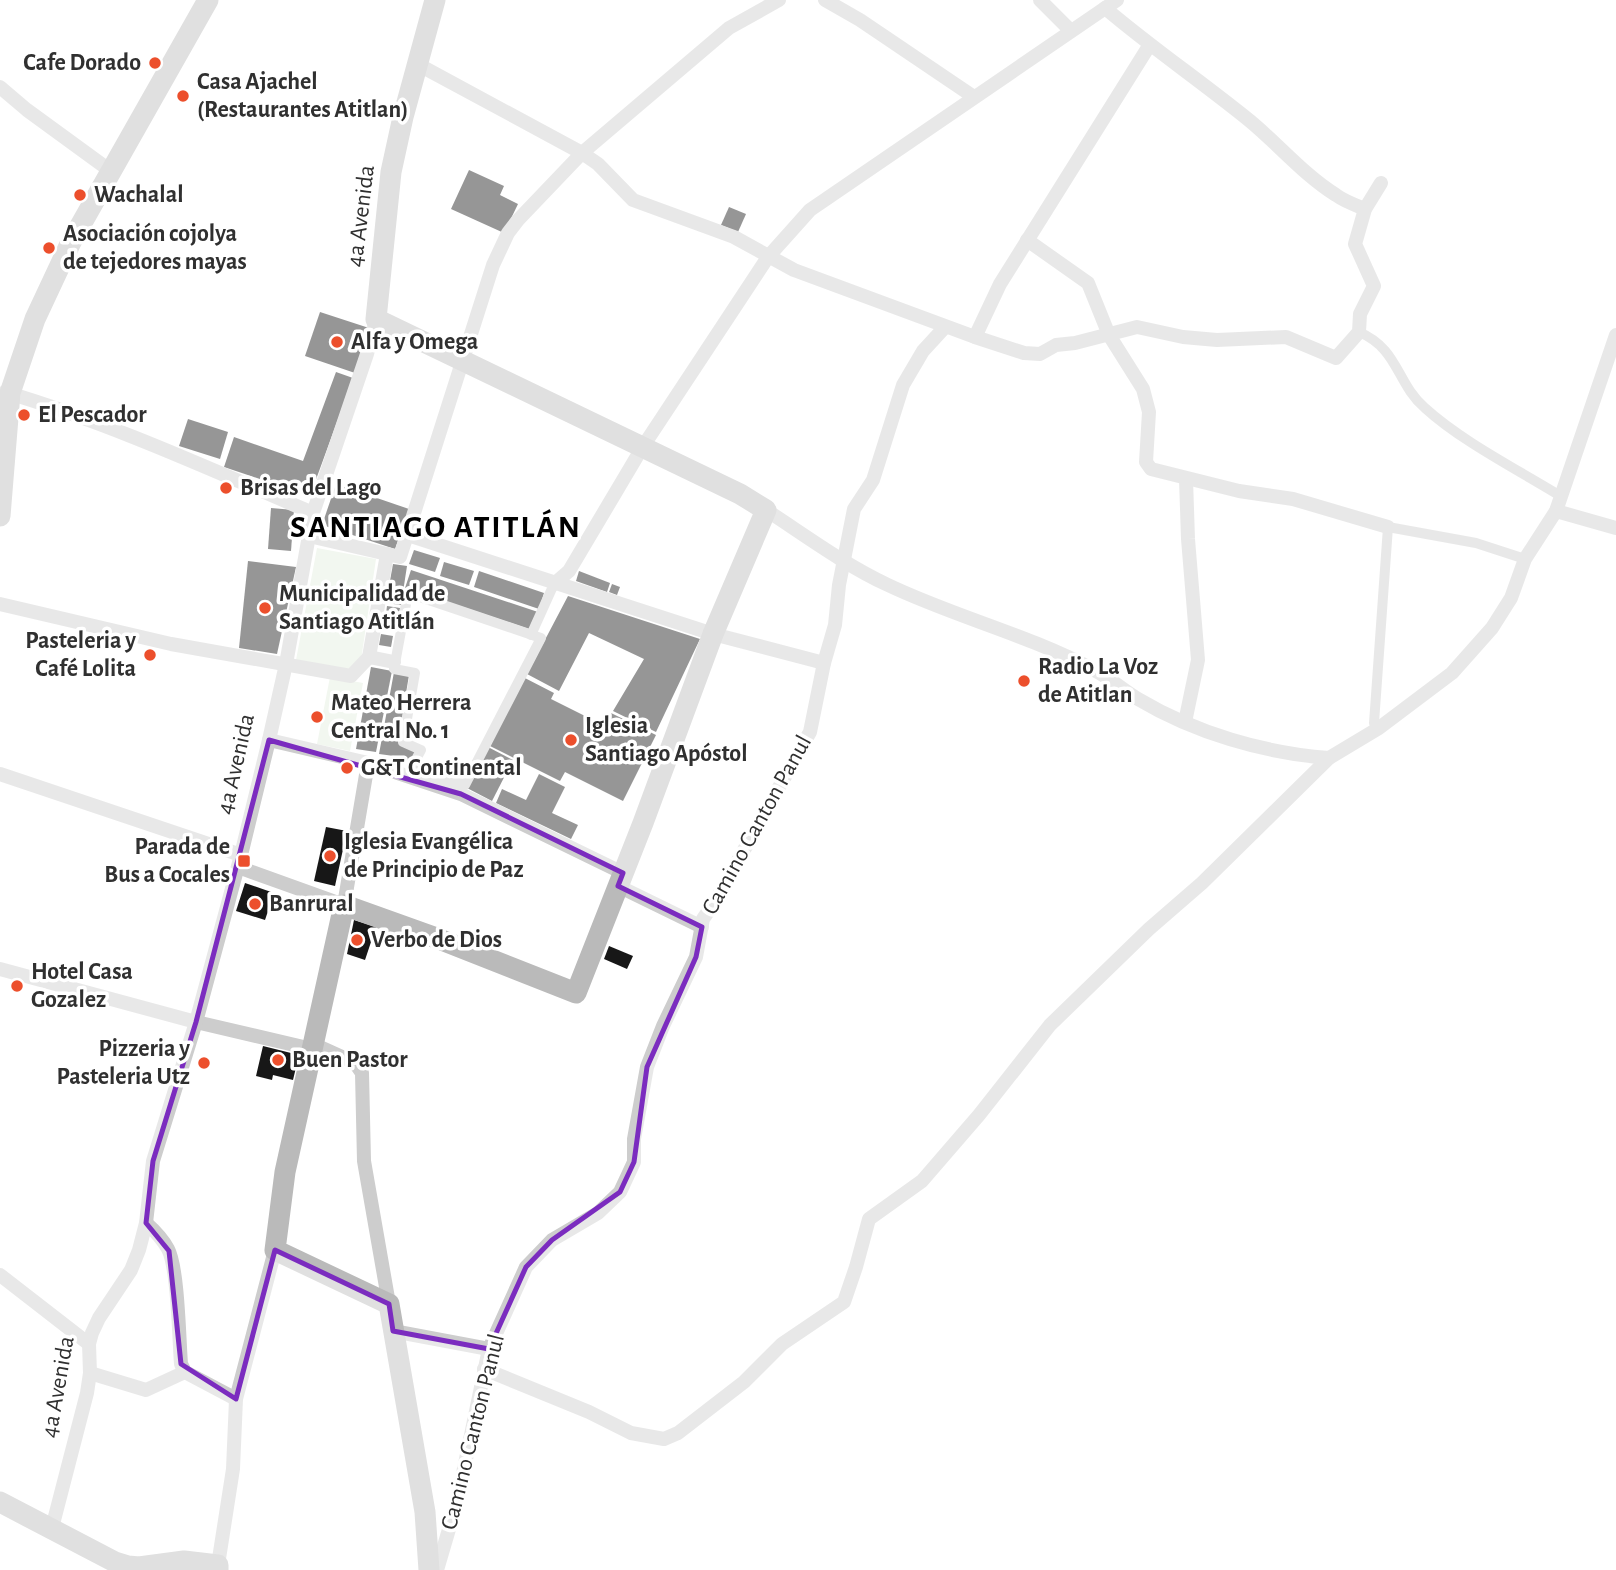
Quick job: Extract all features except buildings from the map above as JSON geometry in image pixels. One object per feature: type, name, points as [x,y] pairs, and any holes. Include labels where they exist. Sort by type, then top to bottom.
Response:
[{"type":"main road","points":[[0,516],[5,392],[35,318],[71,243],[208,0]]},
{"type":"main road","name":"4a Avenida","points":[[376,319],[391,172],[435,0]]},
{"type":"main road","points":[[376,319],[740,494],[766,510],[713,634],[576,993],[344,905],[285,1172],[275,1250],[389,1304],[425,1512],[429,1570]]},
{"type":"main road","points":[[0,1502],[115,1562],[128,1566],[184,1561],[218,1567]]},
{"type":"street","points":[[309,536],[400,557],[494,265],[508,233],[582,153],[729,28],[779,0]]},
{"type":"street","points":[[825,0],[860,20],[974,97]]},
{"type":"street","points":[[1040,0],[1071,31]]},
{"type":"street","points":[[531,635],[554,584],[569,571],[642,448],[768,257],[810,210],[1111,4],[1149,46],[1210,89],[1270,138],[1305,172],[1336,196],[1365,209]]},
{"type":"street","points":[[975,337],[999,284],[1149,46]]},
{"type":"street","points":[[419,65],[582,153],[598,164],[633,200],[734,237],[794,270],[945,327],[1024,353],[1040,354],[1056,345],[1137,327],[1183,337],[1217,340],[1286,337],[1336,358],[1359,332],[1360,314],[1374,286],[1355,244],[1365,209],[1381,183]]},
{"type":"street","points":[[0,87],[112,172]]},
{"type":"street","points":[[1027,240],[1088,283],[1109,335],[1143,389],[1149,412],[1146,462],[1151,469],[1239,491],[1293,499],[1388,527],[1476,543],[1525,559]]},
{"type":"street","name":"4a Avenida","points":[[52,1528],[73,1453],[90,1373],[89,1344],[99,1318],[136,1261],[146,1223],[153,1161],[196,1022],[240,861],[269,740],[286,664],[313,513],[367,354],[376,319]]},
{"type":"street","name":"Camino Canton Panul","points":[[437,1570],[457,1502],[489,1349],[526,1267],[552,1240],[598,1213],[620,1192],[634,1163],[634,1139],[647,1067],[695,957],[703,919],[723,889],[810,732],[835,625],[843,561],[854,509],[873,480],[903,385],[923,351],[945,327]]},
{"type":"street","points":[[1359,332],[1376,339],[1424,408],[1559,504],[1616,528]]},
{"type":"street","points":[[484,1369],[589,1412],[631,1433],[664,1439],[678,1433],[744,1382],[782,1344],[844,1302],[869,1219],[922,1181],[979,1115],[1050,1025],[1149,929],[1202,883],[1329,758],[1379,728],[1452,673],[1492,628],[1511,598],[1525,559],[1559,504],[1616,335]]},
{"type":"street","points":[[5,392],[33,399],[135,439],[313,513]]},
{"type":"street","points":[[1185,722],[1198,660],[1186,479]]},
{"type":"street","points":[[766,510],[843,561],[887,585],[1094,670],[1140,700],[1185,722],[1230,739],[1291,755],[1329,758]]},
{"type":"street","points":[[1379,728],[1374,723],[1388,527]]},
{"type":"street","points":[[408,535],[713,634],[824,663]]},
{"type":"street","points":[[0,604],[171,644],[351,676],[369,657],[387,554]]},
{"type":"street","points":[[408,593],[531,635],[541,638],[465,785],[414,765],[421,750],[403,742],[415,673],[394,669],[408,593]]},
{"type":"street","points":[[369,657],[394,662]]},
{"type":"street","points":[[269,740],[368,763],[461,794],[702,927]]},
{"type":"street","points":[[0,774],[240,861],[344,905],[368,763]]},
{"type":"street","points":[[0,969],[196,1022],[312,1047],[355,1063],[362,1073],[364,1161],[389,1304]]},
{"type":"street","points":[[146,1223],[158,1234],[169,1251],[181,1364],[185,1372],[236,1399]]},
{"type":"street","points":[[218,1567],[233,1469],[236,1399],[275,1250]]},
{"type":"street","points":[[0,1275],[89,1344]]},
{"type":"street","points":[[393,1331],[489,1349]]},
{"type":"street","points":[[90,1373],[146,1390],[185,1372]]},
{"type":"highlighted area","points":[[269,740],[461,794],[623,873],[618,886],[702,927],[696,957],[647,1067],[634,1162],[620,1192],[552,1240],[526,1267],[489,1349],[393,1331],[389,1304],[275,1250],[236,1399],[181,1364],[169,1251],[146,1223],[153,1161],[196,1022]]},
{"type":"green space","points":[[317,548],[376,559],[361,660],[348,669],[296,660]]},
{"type":"green space","points":[[330,677],[363,683],[350,751],[317,744]]},
{"type":"place","name":"Cafe Dorado","points":[[155,63]]},
{"type":"place","name":"Casa Ajachel (Restaurantes Atitlan)","points":[[183,96]]},
{"type":"place","name":"Wachalal","points":[[80,195]]},
{"type":"place","name":"Asociación cojolya de tejedores mayas","points":[[49,248]]},
{"type":"place","name":"Alfa y Omega","points":[[337,342]]},
{"type":"place","name":"El Pescador","points":[[24,415]]},
{"type":"place","name":"Brisas del Lago","points":[[226,488]]},
{"type":"place","name":"Municipalidad de Santiago Atitlán","points":[[265,608]]},
{"type":"place","name":"Pasteleria y Café Lolita","points":[[150,655]]},
{"type":"place","name":"Radio La Voz de Atitlan","points":[[1024,681]]},
{"type":"place","name":"Mateo Herrera Central No. 1","points":[[317,717]]},
{"type":"place","name":"Iglesia Santiago Apóstol","points":[[571,740]]},
{"type":"place","name":"G&T Continental","points":[[347,768]]},
{"type":"place","name":"Iglesia Evangélica de Principio de Paz","points":[[330,856]]},
{"type":"place","name":"Parada de Bus a Cocales","points":[[244,861]]},
{"type":"place","name":"Banrural","points":[[255,904]]},
{"type":"place","name":"Verbo de Dios","points":[[357,940]]},
{"type":"place","name":"Hotel Casa Gozalez","points":[[17,986]]},
{"type":"place","name":"Buen Pastor","points":[[278,1060]]},
{"type":"place","name":"Pizzeria y Pasteleria Utz","points":[[204,1063]]},
{"type":"district","name":"SANTIAGO ATITLÁN","points":[[436,527]]}]
